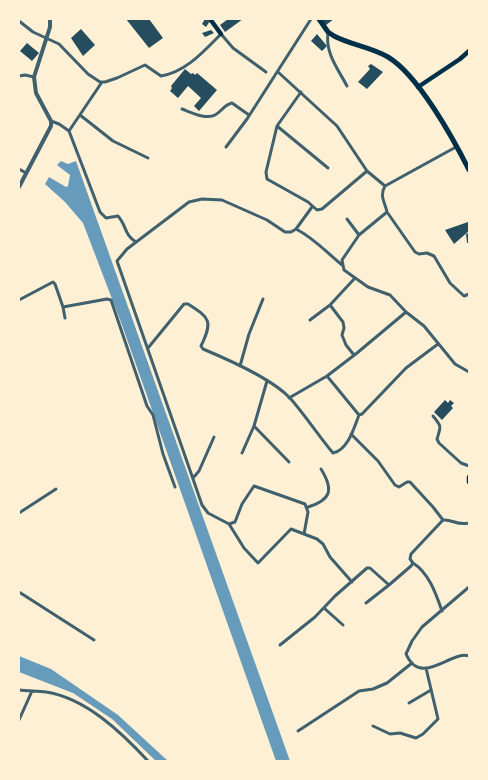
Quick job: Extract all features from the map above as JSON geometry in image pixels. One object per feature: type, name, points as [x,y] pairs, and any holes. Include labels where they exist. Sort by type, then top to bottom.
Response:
[{"type":"highway","points":[[319,19],[328,32],[341,40],[387,57],[402,69],[418,87],[469,170]]},
{"type":"main road","points":[[210,19],[221,34]]},
{"type":"main road","points":[[418,87],[469,51]]},
{"type":"main road","points":[[469,476],[469,482]]},
{"type":"street","points":[[19,187],[51,126],[51,121],[36,93],[34,77],[50,19]]},
{"type":"street","points":[[226,147],[278,72],[311,19]]},
{"type":"street","points":[[19,21],[33,32],[59,44],[94,80],[102,82],[117,78],[145,65],[161,76],[180,70],[194,60],[221,34],[233,48],[266,72]]},
{"type":"street","points":[[328,32],[327,43],[329,52],[348,86]]},
{"type":"street","points":[[278,72],[337,126],[367,171],[385,186]]},
{"type":"street","points":[[19,76],[34,77]]},
{"type":"street","points":[[69,131],[102,82]]},
{"type":"street","points":[[301,92],[277,126],[266,176],[267,179],[308,202],[317,210],[322,209],[367,171]]},
{"type":"street","points":[[182,109],[192,114],[210,117],[215,115],[226,104],[232,102],[249,115]]},
{"type":"street","points":[[80,115],[113,141],[148,158]]},
{"type":"street","points":[[51,121],[69,131],[100,212],[106,218],[118,216],[126,234],[136,242]]},
{"type":"street","points":[[277,126],[328,168]]},
{"type":"street","points":[[456,147],[385,186],[382,191],[382,197],[387,212],[415,252],[434,256],[450,283],[464,296],[469,294]]},
{"type":"street","points":[[19,169],[26,173]]},
{"type":"street","points":[[312,207],[296,228],[291,232],[285,232],[267,220],[222,200],[202,199],[189,202],[136,242],[117,261],[202,505],[208,513],[228,524],[244,548],[258,563],[291,529],[318,539],[330,557],[352,582]]},
{"type":"street","points":[[342,265],[342,260],[359,235],[387,212]]},
{"type":"street","points":[[348,219],[359,235]]},
{"type":"street","points":[[296,228],[316,242],[354,278],[368,287],[390,295],[406,312],[424,326],[455,364],[469,372]]},
{"type":"street","points":[[310,320],[330,305],[354,278]]},
{"type":"street","points":[[19,300],[53,282],[66,318]]},
{"type":"street","points":[[62,306],[106,299],[111,300],[147,406],[153,415],[163,454],[175,487]]},
{"type":"street","points":[[240,366],[249,334],[263,299]]},
{"type":"street","points":[[147,348],[177,311],[184,304],[188,304],[207,318],[209,324],[201,346],[203,349],[224,357],[267,381],[290,398],[333,453],[345,444],[359,415],[406,368],[438,344]]},
{"type":"street","points":[[330,305],[343,322],[342,335],[354,356]]},
{"type":"street","points":[[290,398],[327,376],[354,356],[406,312]]},
{"type":"street","points":[[327,376],[359,415]]},
{"type":"street","points":[[242,453],[254,426],[267,381]]},
{"type":"street","points":[[433,416],[441,428],[437,439],[439,443],[461,463],[469,466]]},
{"type":"street","points":[[254,426],[289,462]]},
{"type":"street","points":[[351,434],[378,461],[395,485],[399,488],[410,482],[442,520]]},
{"type":"street","points":[[192,479],[199,471],[214,437]]},
{"type":"street","points":[[308,508],[325,500],[328,495],[328,484],[321,469]]},
{"type":"street","points":[[228,524],[235,522],[242,504],[254,486],[300,501],[308,508],[304,534]]},
{"type":"street","points":[[19,513],[56,489]]},
{"type":"street","points":[[442,520],[460,525],[469,523]]},
{"type":"street","points":[[442,520],[411,554],[410,559],[422,570],[429,581],[442,611]]},
{"type":"street","points":[[366,604],[413,563]]},
{"type":"street","points":[[280,645],[368,567],[388,585]]},
{"type":"street","points":[[469,587],[422,628],[412,641],[406,654],[412,663],[426,668],[435,667],[461,656],[469,656]]},
{"type":"street","points":[[19,592],[94,640]]},
{"type":"street","points":[[324,608],[343,625]]},
{"type":"street","points":[[298,731],[360,691],[373,689],[387,683],[412,663]]},
{"type":"street","points":[[373,726],[390,734],[400,733],[419,738],[438,719],[426,668]]},
{"type":"street","points":[[19,690],[48,692],[80,704],[115,728],[148,761]]},
{"type":"street","points":[[410,703],[431,690]]},
{"type":"street","points":[[19,720],[32,691]]},
{"type":"water","points":[[61,161],[68,164],[76,161],[290,761],[276,761],[122,325],[83,223],[65,202],[45,184],[49,177],[66,187],[68,186],[70,175],[57,165]]},
{"type":"water","points":[[19,656],[51,669],[118,715],[168,761],[156,761],[112,719],[73,693],[19,672]]},
{"type":"building","points":[[126,19],[149,19],[163,38],[149,48]]},
{"type":"building","points":[[205,19],[210,21],[206,27],[202,24]]},
{"type":"building","points":[[228,19],[243,19],[225,32],[220,25]]},
{"type":"building","points":[[321,19],[334,19],[326,25]]},
{"type":"building","points":[[81,29],[95,45],[83,56],[71,38]]},
{"type":"building","points":[[211,30],[214,33],[205,37],[202,33]]},
{"type":"building","points":[[317,34],[327,46],[322,51],[311,41]]},
{"type":"building","points":[[27,43],[39,53],[32,61],[20,51]]},
{"type":"building","points":[[371,64],[383,72],[367,89],[358,82],[370,69],[368,66]]},
{"type":"building","points":[[185,69],[191,74],[195,75],[197,73],[217,90],[199,111],[194,106],[201,98],[188,86],[178,98],[170,91],[171,86]]},
{"type":"building","points":[[468,222],[469,231],[454,244],[445,230]]},
{"type":"building","points":[[469,233],[469,243],[467,243],[466,234]]},
{"type":"building","points":[[445,400],[448,403],[450,400],[454,403],[451,406],[453,408],[442,420],[434,412]]}]
